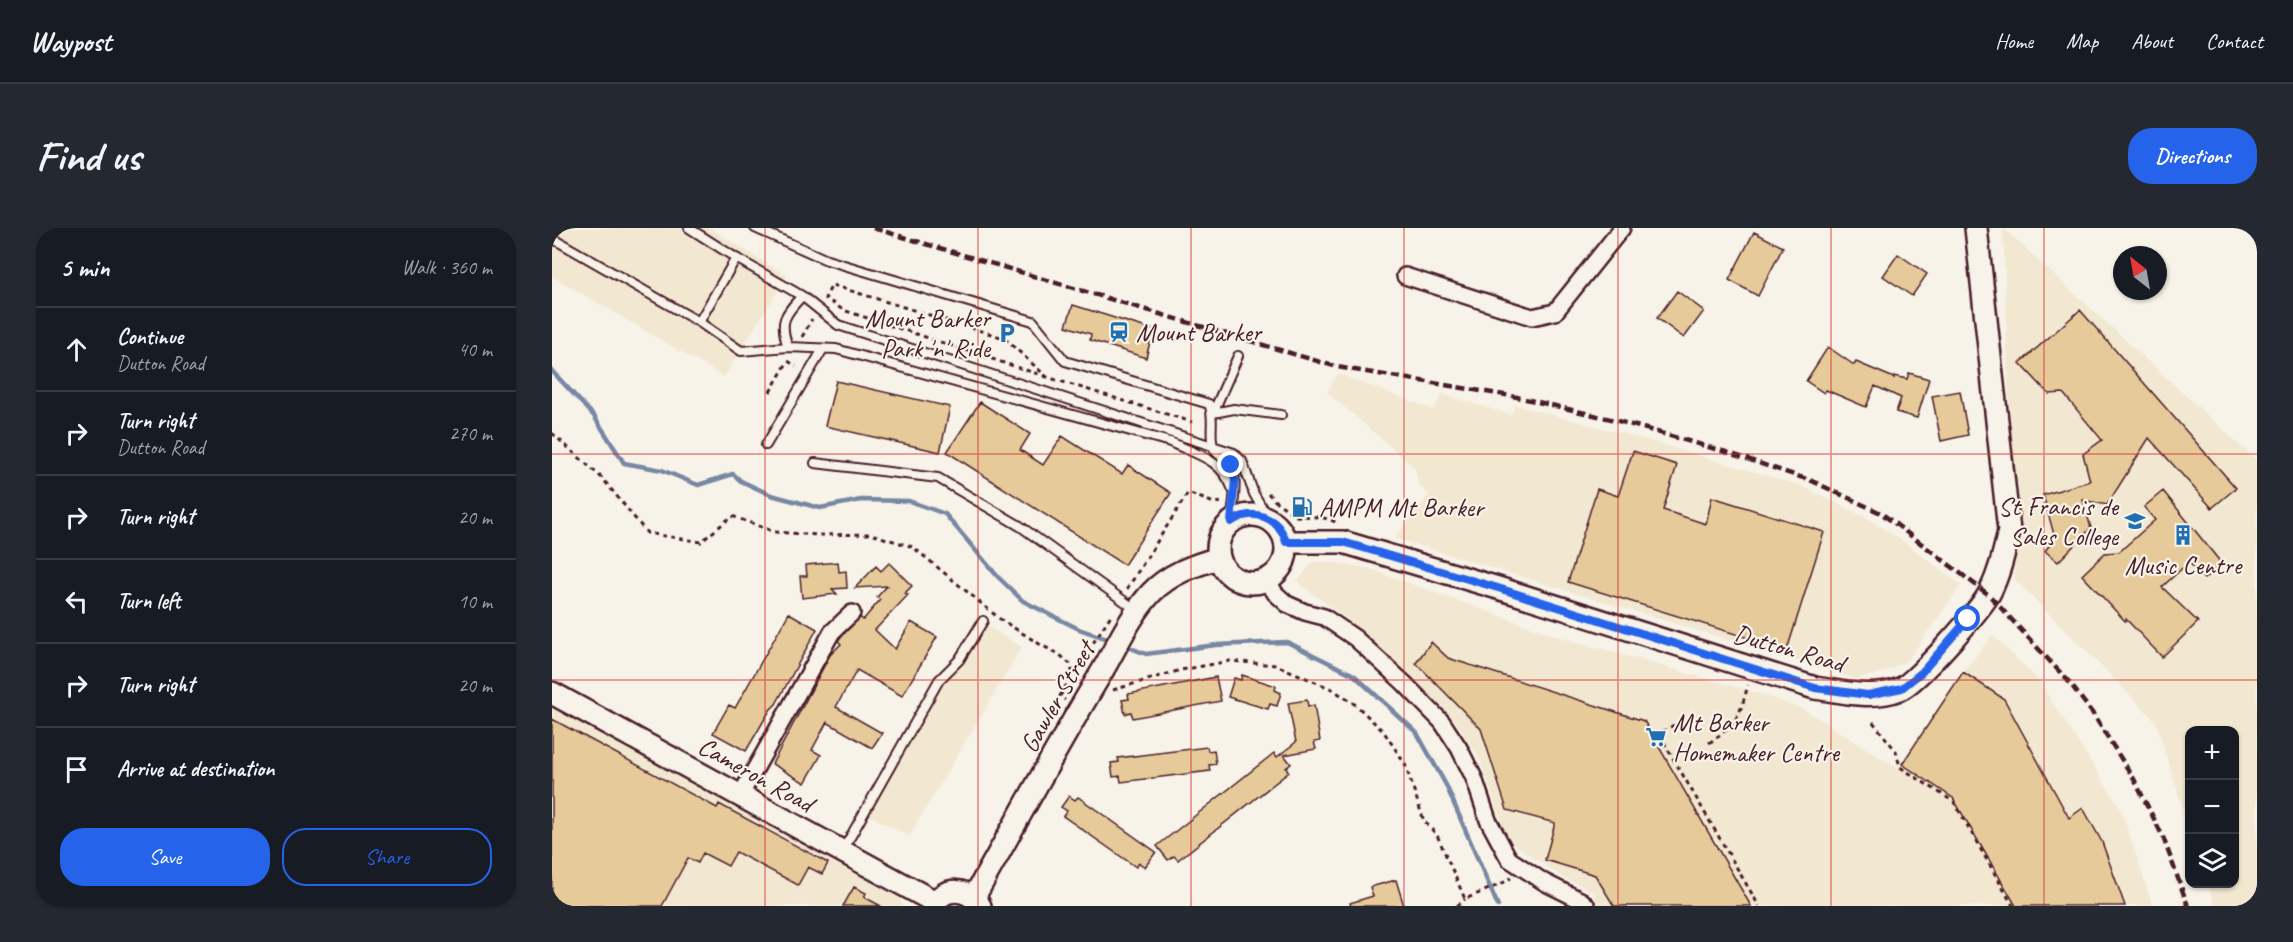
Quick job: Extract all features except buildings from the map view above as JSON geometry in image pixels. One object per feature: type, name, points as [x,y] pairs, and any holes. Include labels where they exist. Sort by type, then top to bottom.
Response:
[{"type":"street","points":[[1405,276],[1532,317],[1555,312],[1622,228]]},
{"type":"street","name":"Dutton Road","points":[[1286,542],[1343,542],[1531,598],[1815,688],[1868,695],[1902,688],[1922,672],[1989,595],[2001,566],[2009,531],[1976,228]]},
{"type":"street","points":[[1246,515],[1268,518],[1280,528],[1286,542],[1284,561],[1278,572],[1267,580],[1258,583],[1238,580],[1223,567],[1219,558],[1221,534],[1231,522],[1246,515]]},
{"type":"street","name":"Gawler Street","points":[[977,902],[1079,710],[1151,594],[1169,578],[1185,569],[1219,558]]},
{"type":"street","points":[[1267,580],[1275,593],[1287,604],[1324,617],[1355,638],[1404,683],[1442,722],[1459,748],[1474,778],[1488,820],[1509,859],[1587,906]]},
{"type":"street","points":[[740,796],[832,632],[852,613]]},
{"type":"street","name":"Cameron Road","points":[[552,693],[842,851],[934,904]]},
{"type":"street","points":[[934,904],[941,896],[950,892],[966,892],[977,902]]},
{"type":"lane","points":[[689,228],[802,296],[838,325],[1213,446],[1240,457],[1254,494],[1268,518]]},
{"type":"lane","points":[[755,228],[827,260],[1034,321],[1065,361],[1209,404],[1213,413]]},
{"type":"lane","points":[[552,238],[699,322],[741,351],[788,347],[836,349],[1170,442],[1204,456],[1222,468],[1233,490]]},
{"type":"lane","points":[[699,322],[736,258]]},
{"type":"lane","points":[[788,347],[782,330],[786,313],[802,296]]},
{"type":"lane","points":[[766,445],[823,349]]},
{"type":"lane","points":[[1231,522],[1234,501],[1233,469],[1213,446],[1213,413],[1238,356]]},
{"type":"lane","points":[[1213,413],[1234,409],[1281,415]]},
{"type":"lane","points":[[815,463],[938,478],[1020,526],[1133,620]]},
{"type":"lane","points":[[842,851],[939,680],[959,660],[983,621]]},
{"type":"path","points":[[1047,377],[1004,338],[832,285],[825,298],[843,310],[1047,377],[1192,422]]},
{"type":"path","points":[[802,338],[813,318]]},
{"type":"path","points":[[770,392],[788,361],[796,366]]},
{"type":"path","points":[[552,433],[602,478],[647,533],[701,542],[732,516],[775,532],[818,535],[871,534],[913,547],[1000,619],[1059,654],[1070,664],[1073,674]]},
{"type":"path","points":[[1079,710],[1060,696],[1104,626]]},
{"type":"path","points":[[1111,691],[1116,687],[1180,670],[1230,661],[1276,665],[1332,689],[1356,705],[1384,732],[1405,764],[1424,821],[1437,835],[1465,899]]},
{"type":"path","points":[[1709,743],[1728,729],[1740,715],[1749,685]]},
{"type":"path","points":[[1873,722],[1896,751],[1900,767],[1954,802],[2013,906]]},
{"type":"path","points":[[1674,725],[1659,734],[1759,906]]},
{"type":"path","points":[[1457,906],[1465,899],[1501,884]]},
{"type":"shaded area","points":[[552,228],[710,228],[787,276],[724,377],[552,276]]},
{"type":"shaded area","name":"St Francis de Sales College","points":[[2003,228],[2257,461],[2257,906],[2215,906],[2209,888],[2239,888],[2239,726],[2185,726],[2185,815],[2155,720],[2015,580]]},
{"type":"shaded area","points":[[1338,374],[1434,410],[1442,394],[1511,415],[1515,405],[1629,435],[1802,486],[1863,516],[1903,541],[1961,585],[1908,660],[1884,672],[1856,679],[1395,538],[1429,495],[1418,484],[1415,468],[1327,392]]},
{"type":"shaded area","name":"Mt Barker Homemaker Centre","points":[[1313,562],[1337,563],[1370,569],[1559,637],[1754,692],[1803,709],[1897,768],[1963,672],[1993,635],[2038,680],[2120,807],[2153,906],[1599,906],[1592,891],[1560,876],[1513,843],[1506,834],[1479,757],[1451,716],[1350,621],[1297,582]]},
{"type":"shaded area","points":[[975,619],[1022,647],[909,836],[866,814]]},
{"type":"shaded area","points":[[552,707],[896,892],[903,906],[552,906]]},
{"type":"waterway","points":[[552,371],[594,416],[624,463],[662,470],[698,485],[733,474],[741,481],[771,495],[820,508],[861,500],[909,501],[945,514],[998,577],[1023,601],[1079,629],[1113,641]]},
{"type":"waterway","points":[[1123,645],[1146,654],[1216,645],[1287,642],[1354,675],[1417,733],[1446,785],[1498,906]]},
{"type":"railway","points":[[873,228],[1337,367],[1517,397],[1615,420],[1726,452],[1812,481],[1881,513],[1989,595],[2069,682],[2093,714],[2134,779],[2163,837],[2188,906]]},
{"type":"place","name":"Mount Barker","points":[[1119,332]]},
{"type":"place","name":"Mount Barker Park 'n' Ride","points":[[1007,333]]},
{"type":"place","name":"AMPM Mt Barker","points":[[1302,507]]},
{"type":"place","name":"St Francis de Sales College","points":[[2135,521]]},
{"type":"place","name":"Music Centre","points":[[2183,535]]},
{"type":"place","name":"Mt Barker Homemaker Centre","points":[[1656,737]]},
{"type":"route","points":[[1231,465],[1235,480],[1231,522],[1246,515],[1263,516],[1280,528],[1286,542],[1343,542],[1706,652],[1815,688],[1868,695],[1902,688],[1922,672],[1968,619]]}]
